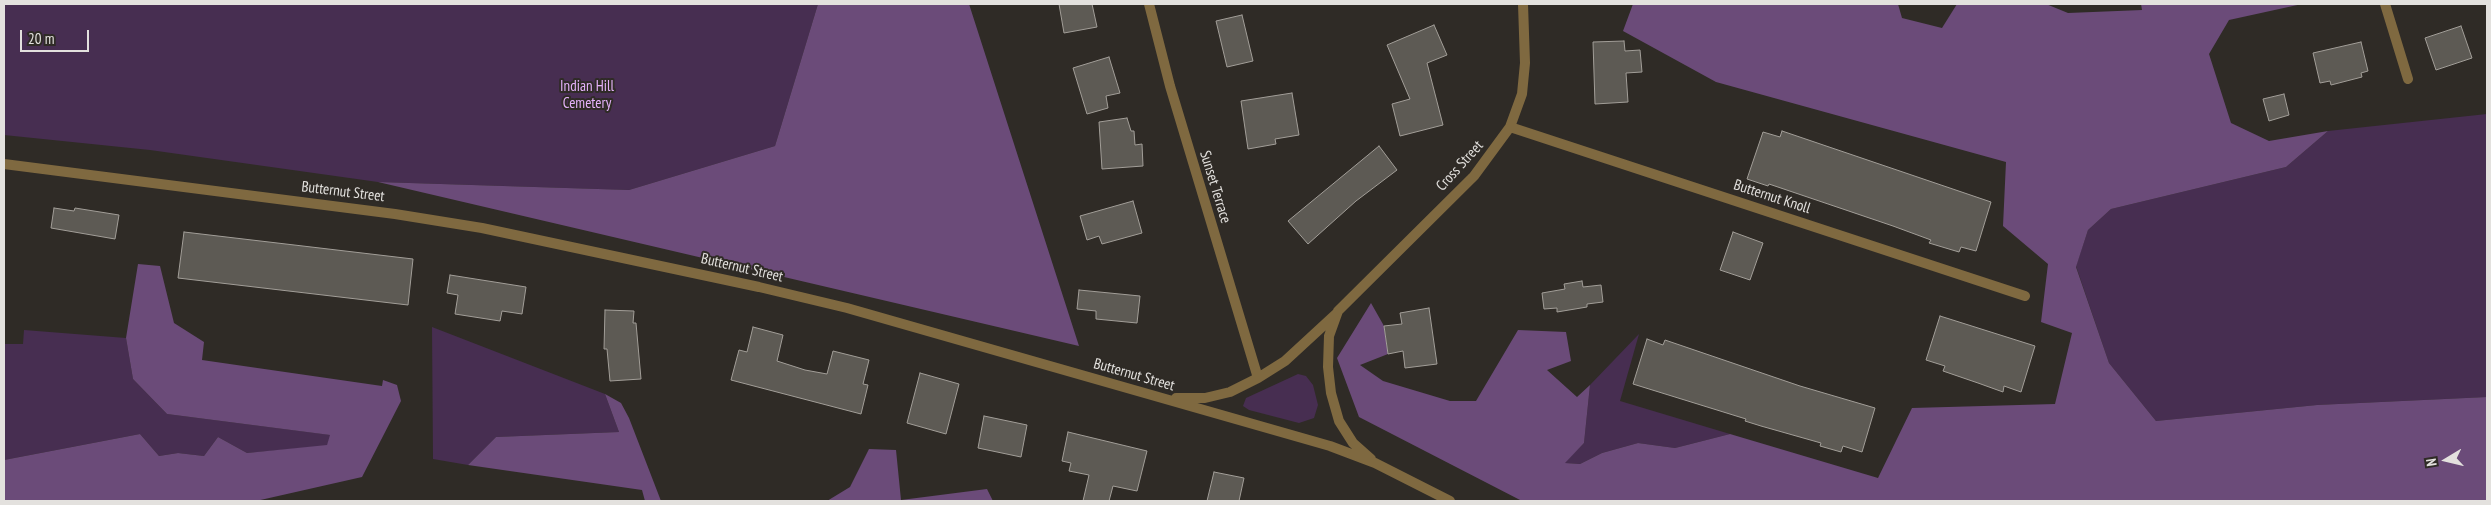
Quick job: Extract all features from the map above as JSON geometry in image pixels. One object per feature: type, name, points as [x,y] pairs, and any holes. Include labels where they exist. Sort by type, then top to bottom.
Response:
[{"type":"street","name":"Sunset Terrace","points":[[1149,4],[1170,86],[1258,378]]},
{"type":"street","name":"Cross Street","points":[[1155,397],[1206,398],[1230,392],[1258,378],[1300,348],[1474,176],[1510,126],[1522,94],[1525,63],[1523,4]]},
{"type":"street","points":[[2385,4],[2408,79]]},
{"type":"street","name":"Butternut Knoll","points":[[1510,126],[2025,296]]},
{"type":"street","name":"Butternut Street","points":[[4,164],[395,214],[574,246],[847,308],[1155,397],[1284,432],[1375,464],[1450,501]]},
{"type":"street","name":"Cross Street","points":[[1338,311],[1329,336],[1328,367],[1331,393],[1339,421],[1354,443],[1375,464]]},
{"type":"green space","name":"Indian Hill Cemetery","points":[[4,4],[818,4],[775,146],[629,190],[378,182],[150,150],[4,135]]},
{"type":"green space","points":[[2487,114],[2487,397],[2317,405],[2156,421],[2109,363],[2076,266],[2088,230],[2111,209],[2286,167],[2328,131]]},
{"type":"green space","points":[[432,327],[605,394],[619,432],[496,437],[468,465],[433,459]]},
{"type":"green space","points":[[24,330],[126,338],[133,379],[167,414],[331,435],[327,446],[247,453],[218,437],[204,456],[178,453],[159,456],[140,434],[4,460],[4,344],[23,344]]},
{"type":"green space","points":[[1639,334],[1620,401],[1730,434],[1675,448],[1638,443],[1602,453],[1580,464],[1564,463],[1584,443],[1590,385]]},
{"type":"green space","points":[[1298,374],[1306,376],[1313,385],[1318,405],[1314,418],[1299,423],[1249,410],[1243,406],[1246,398]]},
{"type":"shaded area","points":[[818,4],[969,4],[1079,346],[378,182],[629,190],[775,146]]},
{"type":"shaded area","points":[[1633,4],[1898,4],[1902,18],[1942,28],[1957,4],[2046,4],[2068,13],[2142,10],[2141,4],[2302,4],[2229,20],[2209,54],[2231,123],[2269,141],[2328,131],[2286,167],[2111,209],[2088,230],[2076,267],[2109,363],[2156,421],[2317,405],[2487,397],[2487,501],[1522,501],[1359,417],[1337,358],[1371,303],[1384,326],[1388,354],[1360,365],[1383,381],[1450,401],[1476,401],[1518,330],[1566,332],[1571,361],[1547,370],[1577,397],[1590,385],[1584,443],[1565,463],[1580,464],[1602,453],[1638,443],[1675,448],[1730,434],[1878,478],[1912,408],[2055,404],[2072,333],[2041,322],[2048,264],[2003,226],[2006,162],[1716,82],[1623,31]]},
{"type":"shaded area","points":[[138,264],[160,266],[174,323],[204,342],[202,360],[382,386],[383,380],[397,385],[401,401],[362,477],[256,501],[4,501],[4,460],[140,434],[159,456],[178,453],[204,456],[218,437],[247,453],[327,445],[330,435],[167,414],[133,379],[126,338]]},
{"type":"shaded area","points":[[605,394],[621,403],[629,418],[661,501],[645,501],[642,490],[468,465],[496,437],[619,432]]},
{"type":"shaded area","points":[[869,449],[896,450],[901,500],[987,489],[993,501],[827,501],[850,487]]},
{"type":"building","points":[[1059,4],[1092,4],[1097,27],[1064,33]]},
{"type":"building","points":[[1242,15],[1253,61],[1227,67],[1216,21]]},
{"type":"building","points":[[1434,25],[1447,55],[1427,63],[1443,125],[1400,136],[1392,104],[1410,99],[1387,45]]},
{"type":"building","points":[[2461,26],[2472,58],[2436,70],[2425,38]]},
{"type":"building","points":[[1624,41],[1625,51],[1640,50],[1642,72],[1626,73],[1628,102],[1595,104],[1593,42]]},
{"type":"building","points":[[2361,42],[2368,71],[2361,73],[2362,77],[2331,85],[2330,81],[2320,83],[2313,53]]},
{"type":"building","points":[[1109,57],[1120,93],[1106,96],[1108,108],[1087,114],[1073,68]]},
{"type":"building","points":[[1292,93],[1299,135],[1275,139],[1276,144],[1248,149],[1241,101]]},
{"type":"building","points":[[2284,94],[2289,115],[2269,121],[2263,99]]},
{"type":"building","points":[[1127,118],[1131,131],[1134,131],[1135,145],[1142,144],[1143,166],[1102,169],[1099,122]]},
{"type":"building","points":[[1782,131],[1991,202],[1976,251],[1961,247],[1959,252],[1929,243],[1931,240],[1893,226],[1769,184],[1768,186],[1747,179],[1763,132],[1780,137]]},
{"type":"building","points":[[1379,146],[1397,170],[1356,201],[1308,244],[1288,221]]},
{"type":"building","points":[[1133,201],[1142,233],[1102,244],[1099,236],[1087,240],[1080,216]]},
{"type":"building","points":[[54,208],[74,211],[75,208],[119,215],[115,239],[51,228]]},
{"type":"building","points":[[184,232],[413,259],[408,305],[178,278]]},
{"type":"building","points":[[1733,232],[1763,243],[1750,280],[1720,270]]},
{"type":"building","points":[[450,275],[526,287],[522,314],[502,311],[500,321],[455,314],[458,295],[447,293]]},
{"type":"building","points":[[1582,281],[1583,287],[1601,285],[1603,302],[1557,312],[1557,308],[1544,309],[1542,293],[1565,289],[1564,284]]},
{"type":"building","points":[[1079,290],[1140,296],[1137,323],[1096,319],[1096,311],[1077,309]]},
{"type":"building","points":[[1429,308],[1437,364],[1405,368],[1403,351],[1388,354],[1384,326],[1402,324],[1400,313]]},
{"type":"building","points":[[605,310],[634,311],[633,323],[636,323],[641,379],[610,381],[607,349],[604,349]]},
{"type":"building","points":[[1940,316],[2035,346],[2021,392],[2004,386],[2003,392],[1943,371],[1945,366],[1926,360]]},
{"type":"building","points":[[753,327],[783,335],[777,361],[805,370],[827,374],[833,351],[869,360],[863,384],[868,385],[861,414],[731,380],[739,350],[747,352]]},
{"type":"building","points":[[1647,339],[1663,345],[1665,340],[1800,386],[1875,408],[1862,452],[1843,446],[1841,452],[1820,446],[1821,443],[1745,421],[1746,419],[1633,384]]},
{"type":"building","points":[[920,373],[959,384],[946,434],[907,423]]},
{"type":"building","points":[[984,416],[1027,425],[1021,457],[978,448]]},
{"type":"building","points":[[1068,432],[1147,451],[1137,491],[1113,486],[1109,501],[1083,501],[1089,475],[1069,471],[1071,463],[1062,461]]},
{"type":"building","points":[[1214,472],[1244,478],[1239,501],[1207,501]]}]
